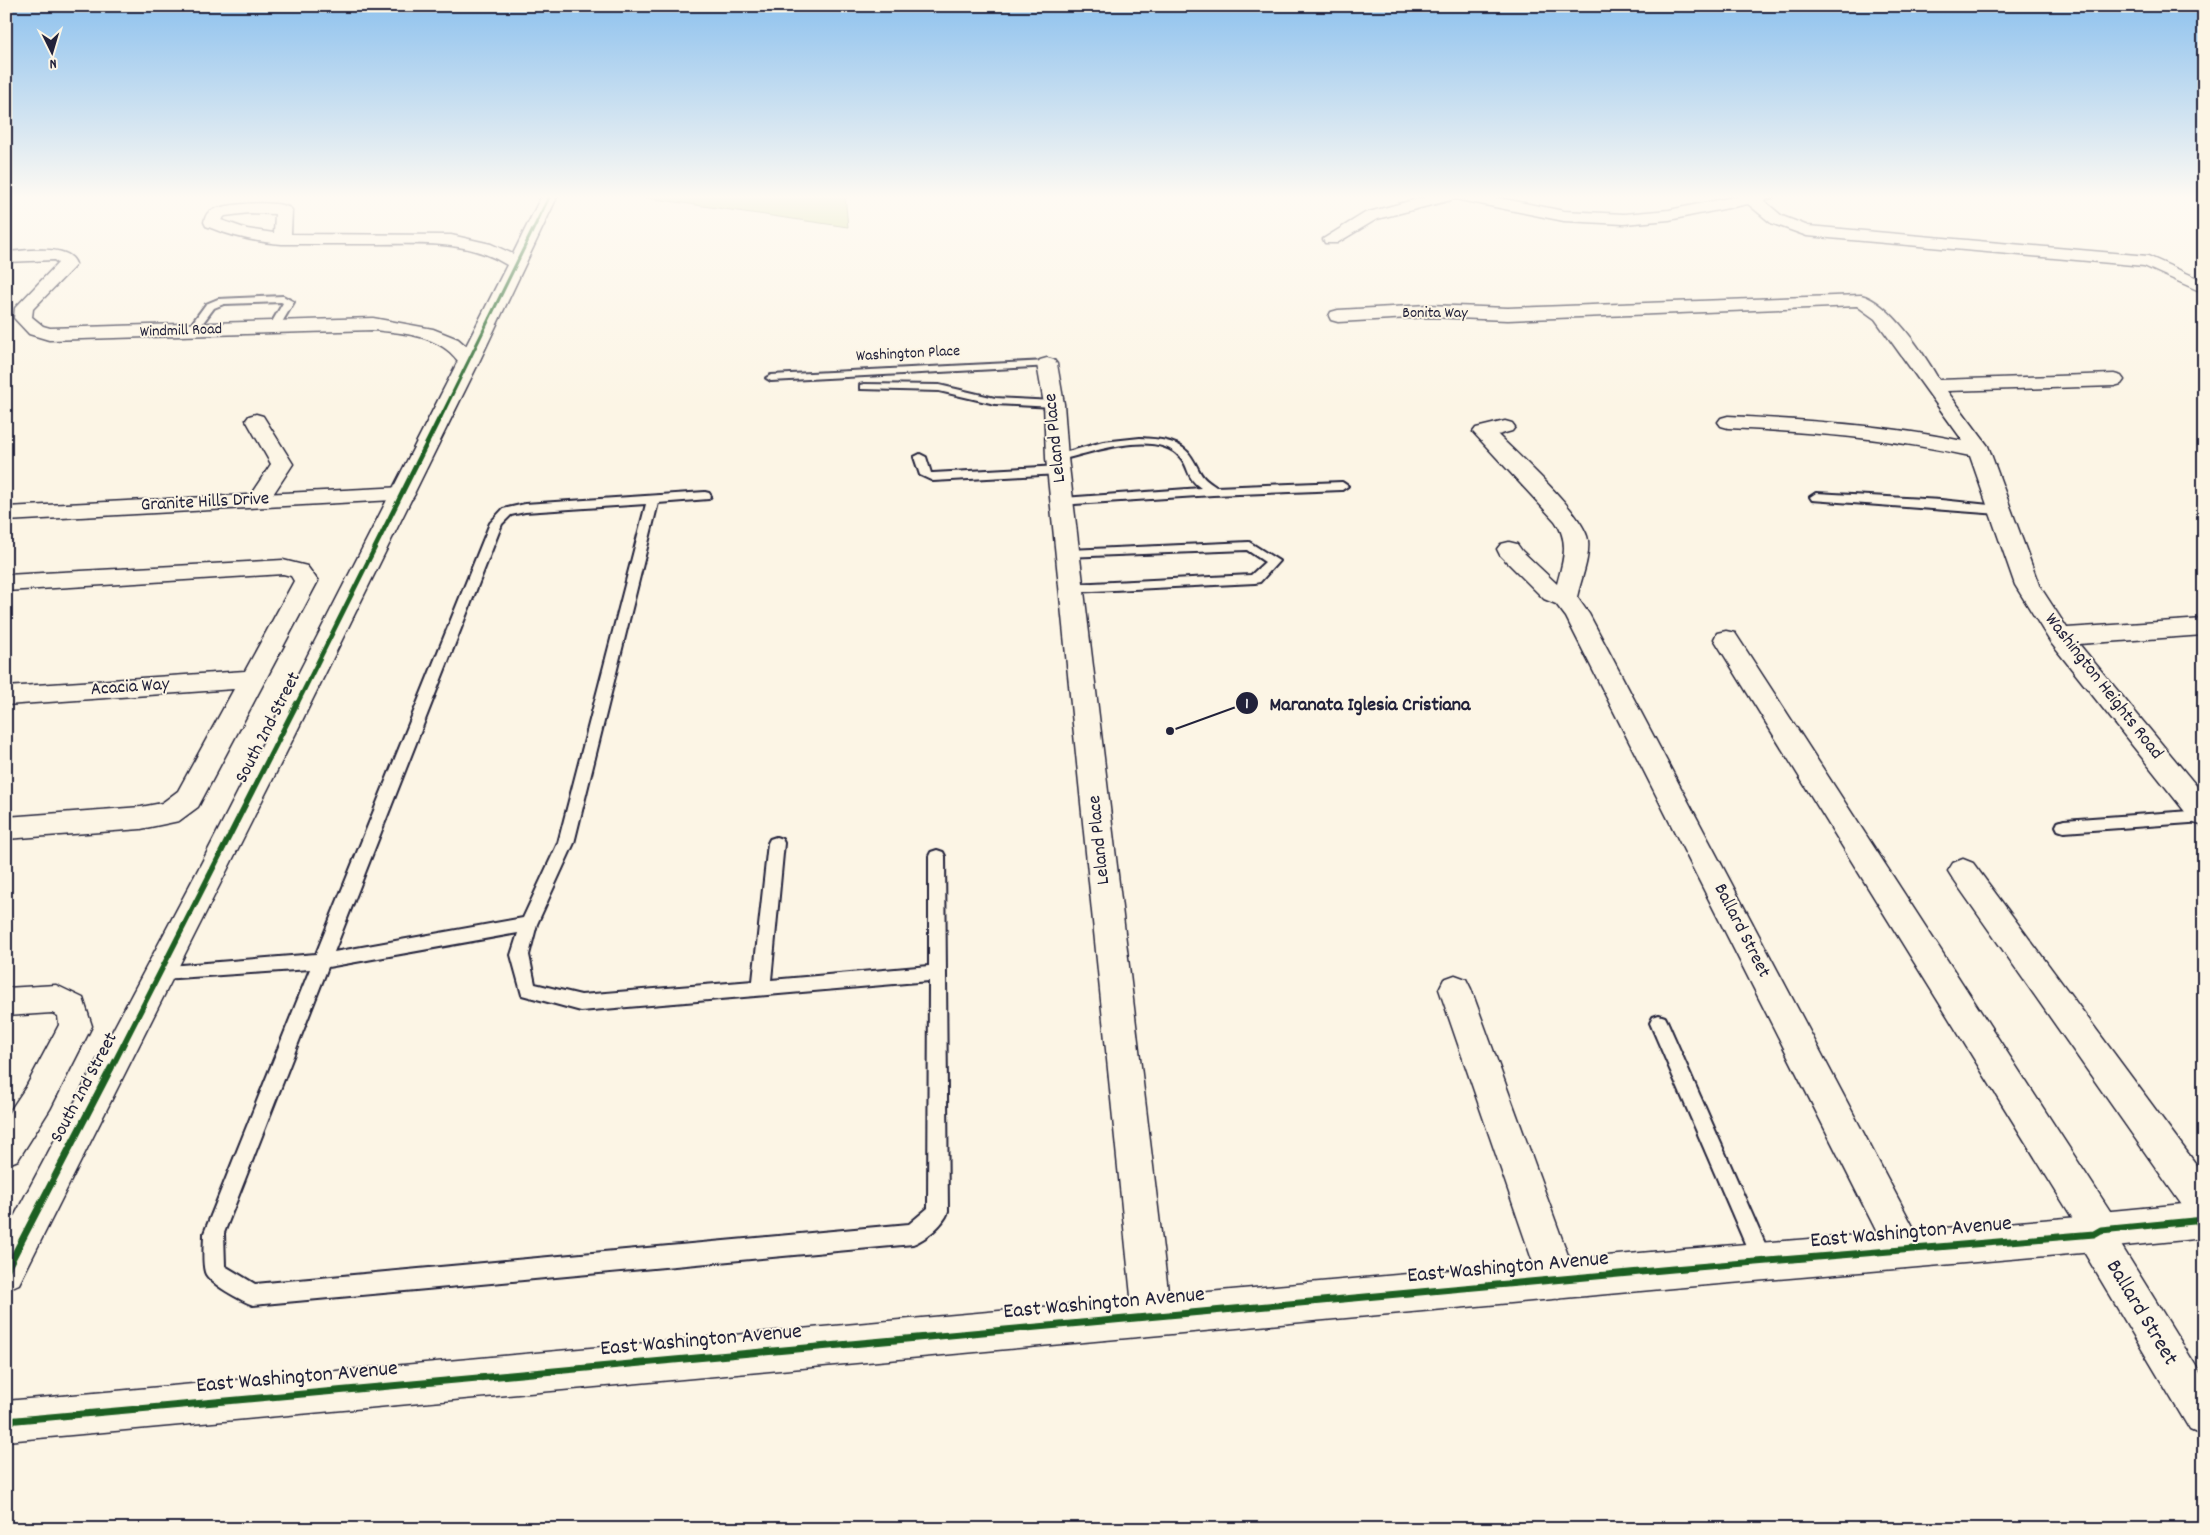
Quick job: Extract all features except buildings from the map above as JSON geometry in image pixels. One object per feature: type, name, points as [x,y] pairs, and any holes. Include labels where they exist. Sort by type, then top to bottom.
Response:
[{"type":"street","name":"Windmill Road","points":[[64,267],[24,308],[23,318],[36,330],[50,334],[70,335],[372,324],[411,328],[442,339],[464,354],[469,362]]},
{"type":"street","name":"South 2nd Street","points":[[6,1270],[162,972],[404,494],[515,267]]},
{"type":"street","points":[[2160,267],[2204,288]]},
{"type":"street","name":"Bonita Way","points":[[1338,316],[1428,311],[1508,314],[1861,300]]},
{"type":"street","name":"Washington Heights Road","points":[[1861,300],[1882,315],[1924,370],[1978,451],[2027,585],[2060,638],[2204,816]]},
{"type":"street","name":"Leland Place","points":[[1048,364],[1054,404],[1062,502],[1152,1316]]},
{"type":"street","points":[[1933,386],[2114,380]]},
{"type":"street","points":[[256,420],[282,464],[258,500]]},
{"type":"street","points":[[1728,422],[1822,426],[1928,439],[1978,451]]},
{"type":"street","points":[[1504,427],[1483,432],[1561,512],[1576,536],[1571,606],[1552,593],[1512,555],[1509,549]]},
{"type":"street","name":"Granite Hills Drive","points":[[6,514],[404,494]]},
{"type":"street","points":[[6,583],[284,567],[299,572],[306,581],[188,799],[169,813],[141,818],[6,828]]},
{"type":"street","name":"Ballard Street","points":[[1571,606],[1905,1249]]},
{"type":"street","points":[[2060,638],[2204,627]]},
{"type":"street","name":"Ballard Street","points":[[1726,639],[2098,1232],[2144,1320],[2204,1416]]},
{"type":"street","name":"Acacia Way","points":[[6,696],[254,679]]},
{"type":"street","points":[[1963,871],[2204,1206]]},
{"type":"street","points":[[1455,989],[1558,1280]]},
{"type":"street","points":[[6,1002],[56,999],[72,1008],[76,1026],[38,1098],[6,1148]]},
{"type":"street","name":"East Washington Avenue","points":[[6,1421],[2098,1232],[2204,1220]]},
{"type":"lane","points":[[192,330],[210,306],[222,300],[283,299],[289,302],[274,327]]},
{"type":"lane","name":"Washington Place","points":[[771,378],[1048,364]]},
{"type":"lane","points":[[864,387],[939,388],[995,401],[1054,404]]},
{"type":"lane","points":[[920,457],[926,474],[933,477],[1058,464],[1097,446],[1156,442],[1173,446],[1185,454],[1195,477],[1213,491]]},
{"type":"lane","points":[[1062,502],[1213,491],[1342,486]]},
{"type":"lane","points":[[705,496],[525,508],[507,512],[496,523],[214,1233],[215,1271],[253,1295],[913,1234],[938,1212],[937,856]]},
{"type":"lane","points":[[1816,497],[1942,504],[1999,510]]},
{"type":"lane","points":[[653,499],[566,843],[528,924],[520,955],[528,990],[581,1003],[937,973]]},
{"type":"lane","points":[[1069,554],[1249,546],[1273,561],[1255,579],[1073,588]]},
{"type":"lane","points":[[2064,826],[2204,816]]},
{"type":"lane","points":[[760,988],[776,843]]},
{"type":"lane","points":[[162,972],[322,961],[528,924]]},
{"type":"lane","points":[[1659,1023],[1763,1262]]},
{"type":"cycle path","points":[[6,1271],[281,735],[514,267]]},
{"type":"cycle path","points":[[6,1421],[1673,1269],[2094,1234],[2101,1230],[2204,1220]]},
{"type":"place","name":"Maranata Iglesia Cristiana","points":[[1170,731]]}]
